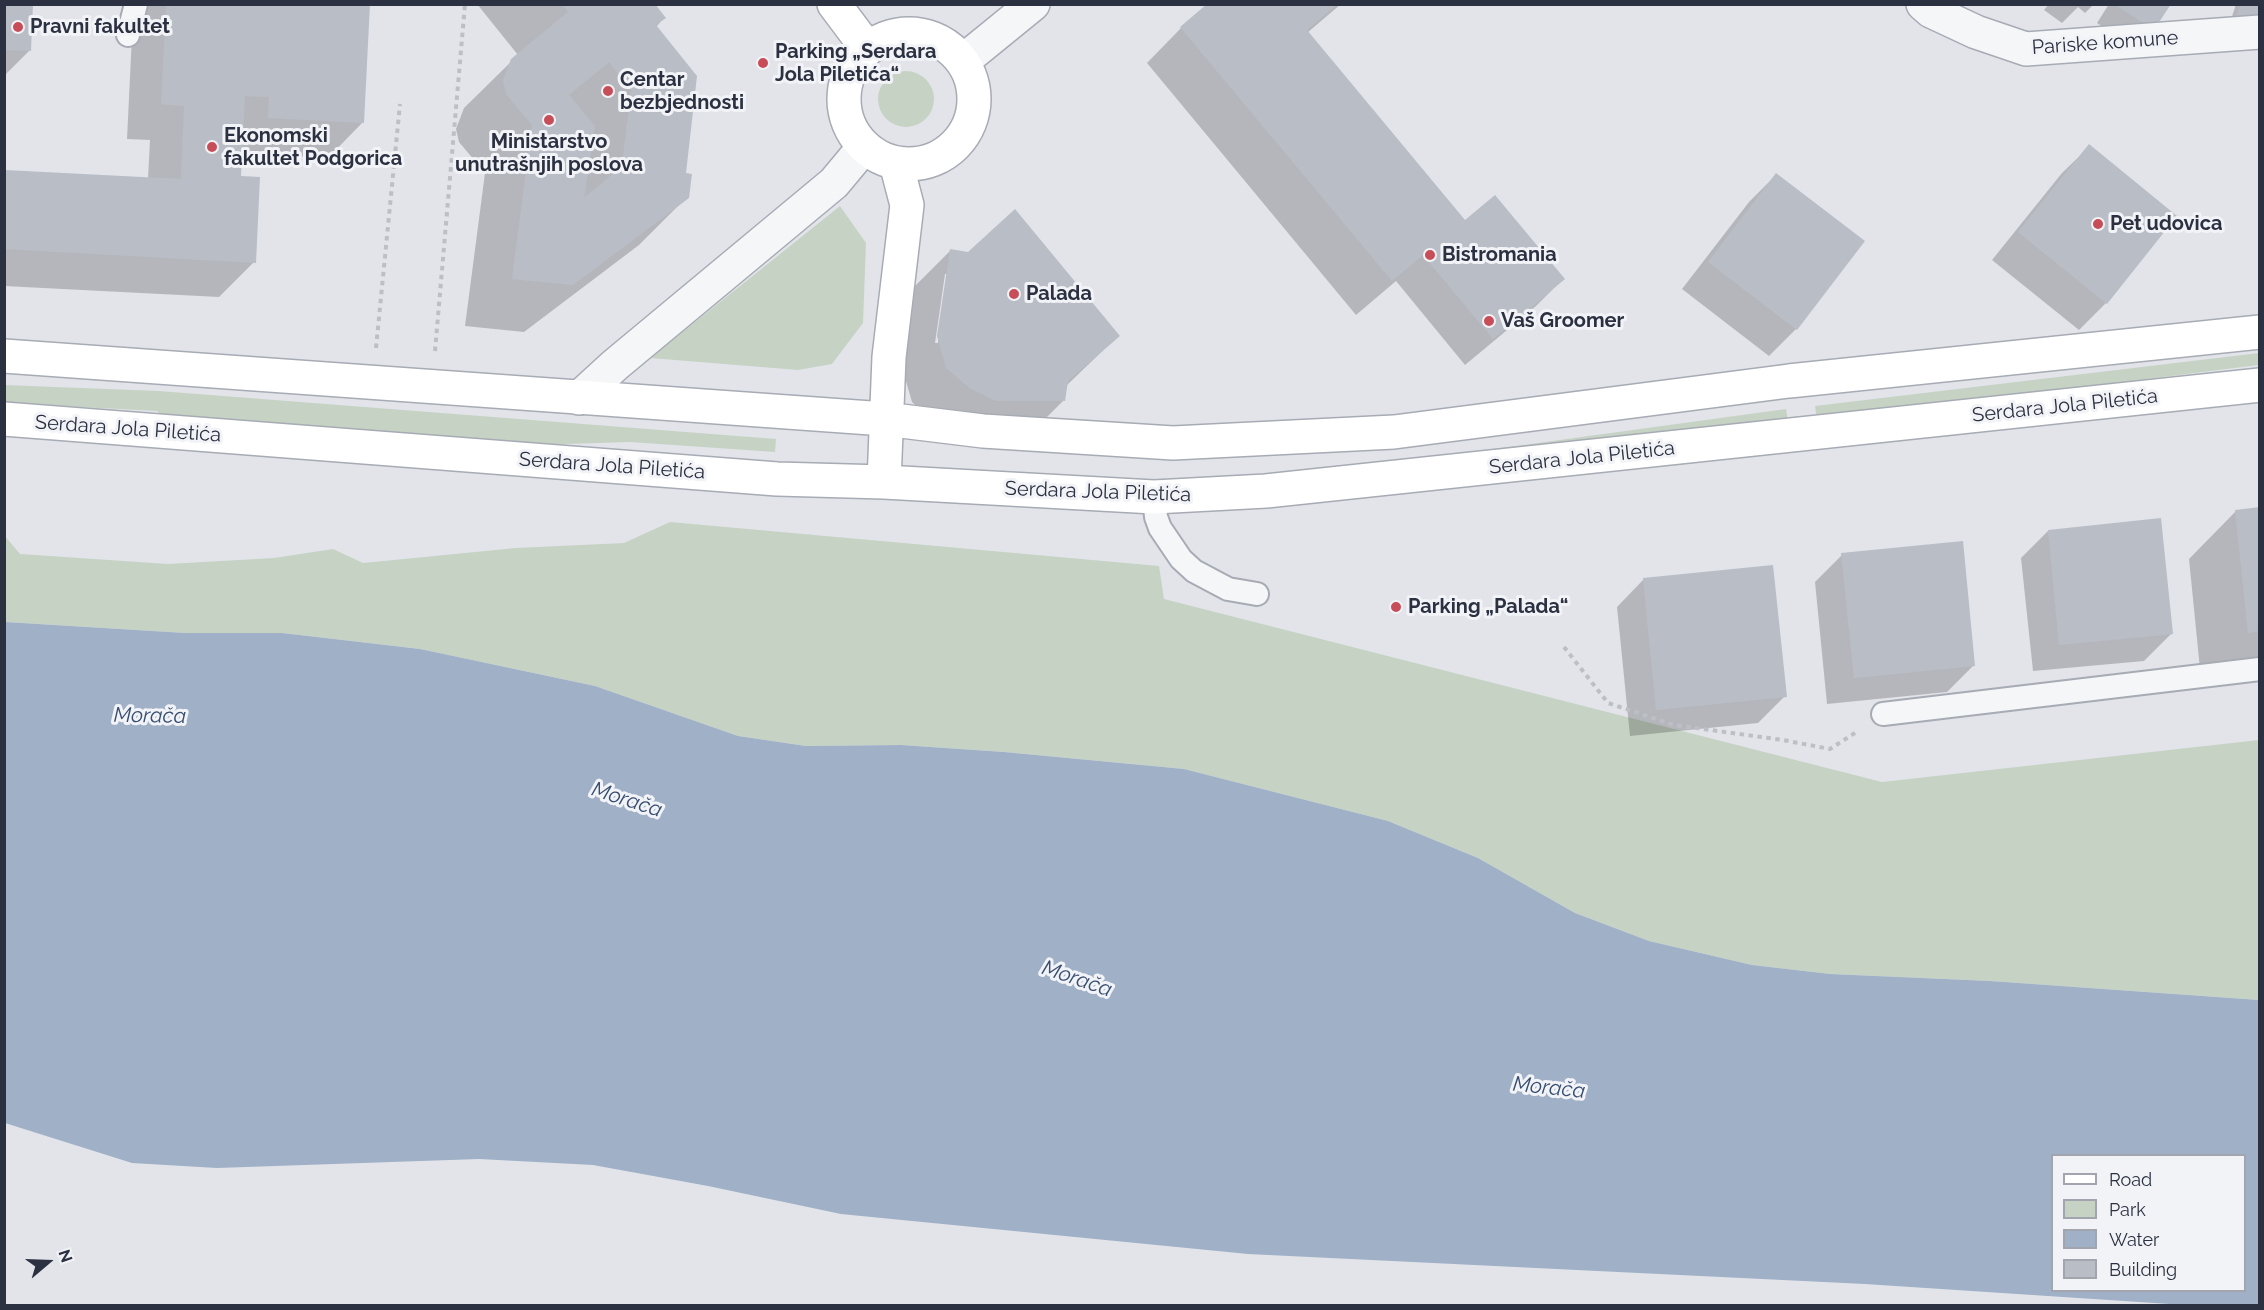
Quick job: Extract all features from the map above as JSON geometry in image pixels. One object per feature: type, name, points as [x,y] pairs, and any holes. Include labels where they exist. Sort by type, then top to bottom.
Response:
[{"type":"main road","points":[[834,4],[867,48]]},
{"type":"main road","points":[[907,33],[928,36],[947,45],[963,61],[974,91],[970,122],[958,142],[941,156],[919,164],[896,163],[879,157],[864,147],[848,124],[843,97],[850,69],[867,48],[885,37],[907,33]]},
{"type":"main road","points":[[884,482],[889,357],[907,205],[896,163]]},
{"type":"main road","points":[[4,356],[579,399],[885,419],[983,431],[1173,443],[1394,432],[1789,381],[2259,332]]},
{"type":"main road","name":"Serdara Jola Piletića","points":[[4,419],[777,479],[884,482],[1154,497],[1266,491],[2259,385]]},
{"type":"street","points":[[963,61],[1033,4]]},
{"type":"street","name":"Pariske komune","points":[[1923,4],[1931,11],[1976,32],[2026,50],[2259,32]]},
{"type":"street","points":[[579,399],[615,365],[834,183],[864,147]]},
{"type":"lane","points":[[128,35],[136,4]]},
{"type":"lane","points":[[1154,497],[1156,517],[1160,528],[1180,559],[1194,571],[1228,588],[1257,594]]},
{"type":"lane","points":[[1883,714],[2259,669]]},
{"type":"path","points":[[435,352],[465,4]]},
{"type":"path","points":[[376,349],[400,104]]},
{"type":"path","points":[[1564,647],[1608,703],[1674,725],[1784,740],[1830,749],[1883,714]]},
{"type":"green space","points":[[906,71],[917,73],[926,79],[932,88],[934,99],[932,110],[926,119],[917,125],[906,127],[895,125],[886,119],[880,110],[878,99],[880,88],[886,79],[895,73]]},
{"type":"green space","points":[[840,206],[866,243],[863,323],[832,364],[798,370],[650,358]]},
{"type":"green space","points":[[2259,353],[2259,365],[1817,420],[1815,406]]},
{"type":"green space","points":[[4,385],[159,391],[776,439],[775,452],[630,442],[503,446],[169,423],[157,411],[5,403]]},
{"type":"green space","points":[[1786,409],[1788,421],[1275,490],[1065,484],[1275,479]]},
{"type":"green space","points":[[670,522],[1159,566],[1164,599],[1882,782],[2259,740],[2259,1000],[1990,981],[1830,974],[1752,965],[1649,941],[1575,913],[1478,858],[1388,821],[1184,769],[901,745],[806,746],[738,736],[595,686],[420,649],[282,633],[185,633],[5,622],[4,535],[20,554],[168,564],[274,558],[333,549],[363,563],[516,548],[624,543]]},
{"type":"water","name":"Morača","points":[[5,622],[185,633],[282,633],[420,649],[595,686],[738,736],[806,746],[901,745],[1184,769],[1388,821],[1478,858],[1575,913],[1649,941],[1752,965],[1830,974],[1990,981],[2259,1000],[2259,1305],[2185,1305],[1865,1284],[1248,1254],[841,1214],[593,1165],[479,1159],[217,1168],[132,1163],[5,1123]]},
{"type":"building","name":"Pravni fakultet","points":[[4,4],[33,4],[31,51],[4,50]]},
{"type":"building","name":"Ekonomski fakultet Podgorica","points":[[166,4],[370,4],[364,123],[268,118],[269,97],[245,96],[241,176],[260,177],[256,263],[5,249],[5,170],[181,179],[184,106],[161,104]]},
{"type":"building","points":[[562,4],[655,4],[666,18],[656,25],[697,76],[686,173],[692,174],[689,198],[573,285],[512,279],[532,125],[506,94],[503,80],[511,59],[568,12]],"holes":[[[609,62],[631,90],[622,166],[584,198],[595,126],[569,95]]]},
{"type":"building","points":[[1207,4],[1338,4],[1307,30],[1465,220],[1495,195],[1565,279],[1493,339],[1423,255],[1392,281],[1180,27]]},
{"type":"building","points":[[2114,4],[2171,4],[2154,30]]},
{"type":"building","points":[[2241,4],[2260,4],[2260,25],[2236,17]]},
{"type":"building","name":"Pet udovica","points":[[2089,144],[2177,216],[2107,304],[2018,232]]},
{"type":"building","points":[[1776,173],[1865,241],[1797,330],[1708,262]]},
{"type":"building","name":"Palada","points":[[1015,209],[1120,336],[1068,381],[1065,401],[996,401],[971,389],[946,368],[937,336],[950,249],[968,252]]},
{"type":"building","points":[[2260,507],[2260,631],[2248,633],[2235,510]]},
{"type":"building","points":[[2161,518],[2173,634],[2059,645],[2048,530]]},
{"type":"building","points":[[1963,541],[1975,666],[1854,678],[1841,553]]},
{"type":"building","points":[[1773,565],[1787,697],[1656,710],[1643,578]]},
{"type":"place","name":"Pravni fakultet","points":[[18,27]]},
{"type":"place","name":"Parking „Serdara Jola Piletića“","points":[[763,63]]},
{"type":"place","name":"Centar bezbjednosti","points":[[608,91]]},
{"type":"place","name":"Ministarstvo unutrašnjih poslova","points":[[549,120]]},
{"type":"place","name":"Ekonomski fakultet Podgorica","points":[[212,147]]},
{"type":"place","name":"Pet udovica","points":[[2098,224]]},
{"type":"place","name":"Bistromania","points":[[1430,255]]},
{"type":"place","name":"Palada","points":[[1014,294]]},
{"type":"place","name":"Vaš Groomer","points":[[1489,321]]},
{"type":"place","name":"Parking „Palada“","points":[[1396,607]]}]
